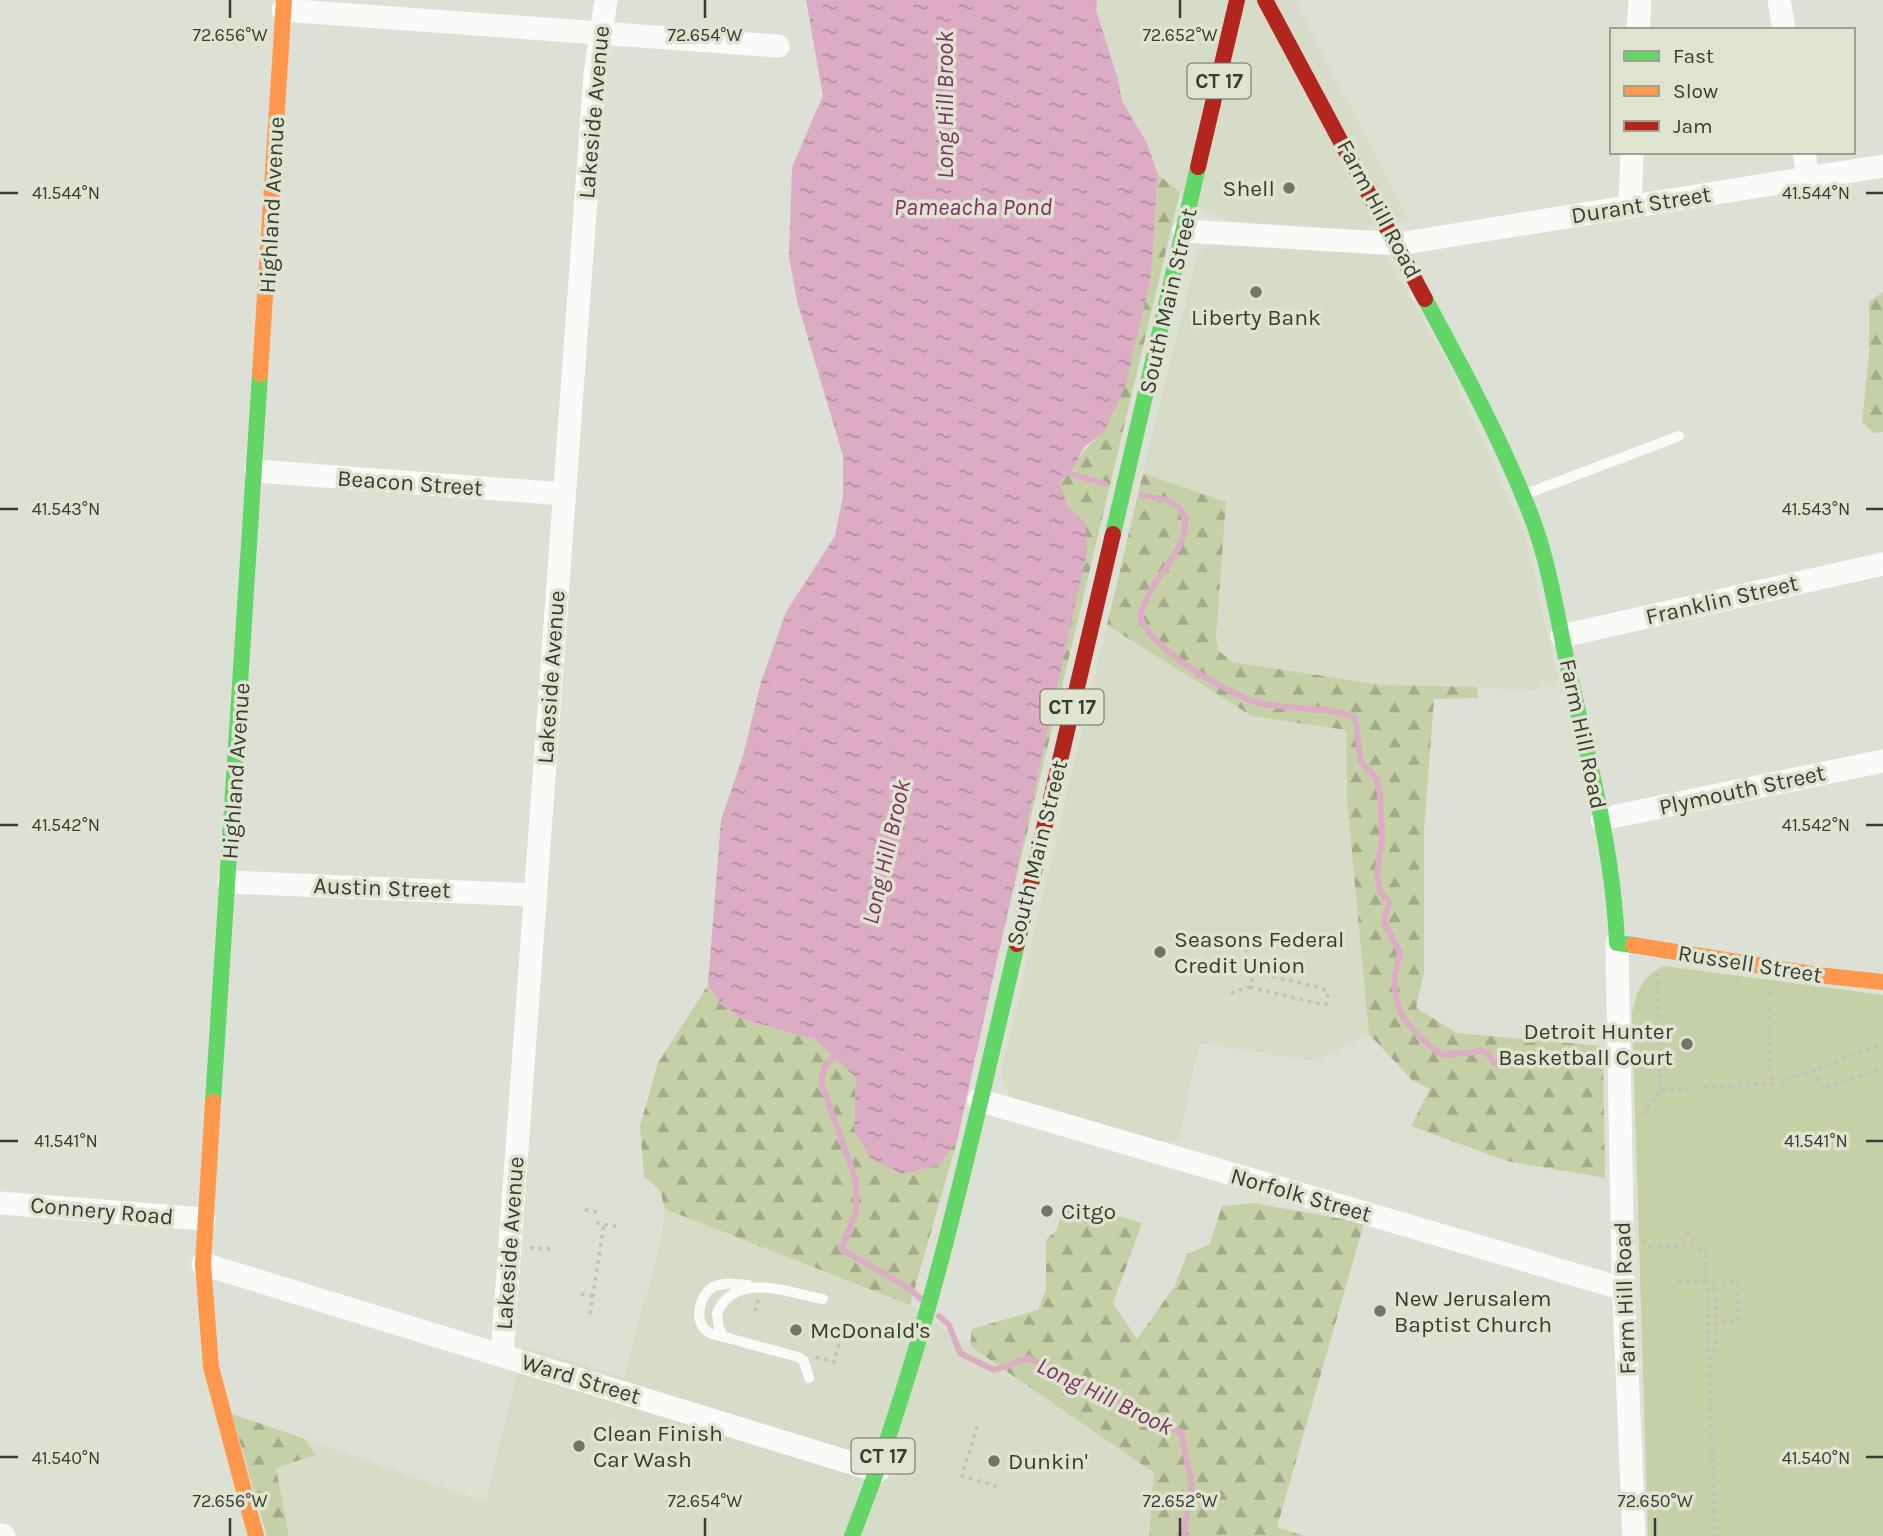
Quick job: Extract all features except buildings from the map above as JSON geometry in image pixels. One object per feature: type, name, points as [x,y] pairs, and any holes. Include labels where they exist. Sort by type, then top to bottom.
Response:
[{"type":"main road","name":"South Main Street","points":[[852,1536],[878,1471],[926,1324],[945,1253],[1237,0]]},
{"type":"main road","name":"Farm Hill Road","points":[[1265,0],[1398,244],[1487,415],[1523,495],[1545,564],[1602,819],[1615,900],[1617,943]]},
{"type":"main road","name":"Highland Avenue","points":[[256,1536],[211,1367],[203,1264],[284,5]]},
{"type":"main road","name":"Russell Street","points":[[1617,943],[1818,975],[1883,982]]},
{"type":"street","name":"Lakeside Avenue","points":[[502,1355],[564,494],[600,34],[606,0]]},
{"type":"street","points":[[1638,28],[1640,0]]},
{"type":"street","points":[[1779,0],[1784,28]]},
{"type":"street","points":[[284,5],[600,34],[778,46]]},
{"type":"street","points":[[1630,206],[1632,154]]},
{"type":"street","points":[[1804,154],[1808,177]]},
{"type":"street","name":"Durant Street","points":[[1184,231],[1398,244],[1883,166]]},
{"type":"street","name":"Beacon Street","points":[[256,471],[564,494]]},
{"type":"street","name":"Franklin Street","points":[[1562,636],[1883,564]]},
{"type":"street","name":"Plymouth Street","points":[[1602,819],[1883,761]]},
{"type":"street","name":"Austin Street","points":[[229,882],[536,895]]},
{"type":"street","name":"Farm Hill Road","points":[[1617,943],[1624,1289],[1634,1536]]},
{"type":"street","name":"Norfolk Street","points":[[979,1100],[1624,1289]]},
{"type":"street","name":"Connery Road","points":[[0,1203],[204,1219]]},
{"type":"street","name":"Ward Street","points":[[203,1264],[878,1471]]},
{"type":"lane","points":[[1523,495],[1679,436]]},
{"type":"lane","points":[[809,1378],[804,1361],[798,1357],[707,1331],[701,1324],[700,1309],[707,1292],[730,1283],[758,1290],[823,1299]]},
{"type":"lane","points":[[724,1337],[717,1317],[721,1304],[728,1296],[758,1290]]},
{"type":"path","points":[[1231,993],[1250,987],[1320,1004],[1328,1001],[1328,992],[1324,990],[1253,972],[1244,961],[1247,945]]},
{"type":"path","points":[[1250,987],[1253,972]]},
{"type":"path","points":[[1640,1115],[1661,1090],[1657,974]]},
{"type":"path","points":[[1771,1085],[1768,1001],[1772,985]]},
{"type":"path","points":[[1661,1090],[1771,1085],[1883,1044]]},
{"type":"path","points":[[1813,1070],[1822,1088],[1883,1069]]},
{"type":"path","points":[[586,1210],[598,1212]]},
{"type":"path","points":[[596,1223],[620,1227]]},
{"type":"path","points":[[590,1314],[604,1224]]},
{"type":"path","points":[[1644,1226],[1644,1240],[1649,1247],[1694,1245]]},
{"type":"path","points":[[1686,1232],[1692,1236],[1694,1245],[1706,1257],[1715,1536]]},
{"type":"path","points":[[532,1243],[532,1248],[551,1249]]},
{"type":"path","points":[[590,1253],[599,1254]]},
{"type":"path","points":[[1678,1282],[1707,1281]]},
{"type":"path","points":[[1710,1359],[1716,1353],[1715,1323],[1715,1306],[1714,1283],[1737,1282],[1738,1322],[1715,1323]]},
{"type":"path","points":[[750,1296],[758,1290]]},
{"type":"path","points":[[580,1294],[592,1296]]},
{"type":"path","points":[[1708,1306],[1715,1306]]},
{"type":"path","points":[[811,1356],[834,1362],[839,1344]]},
{"type":"path","points":[[836,1357],[843,1361]]},
{"type":"path","points":[[977,1426],[962,1476],[996,1486]]},
{"type":"path","points":[[666,1501],[687,1509]]},
{"type":"shaded area","points":[[1097,0],[1296,0],[1408,220],[1359,230],[1231,221],[1202,209],[1158,175],[1147,143],[1122,101],[1118,79],[1096,10]]},
{"type":"shaded area","points":[[1224,239],[1383,250],[1447,362],[1524,532],[1558,680],[1534,690],[1382,685],[1232,662],[1219,651],[1216,637],[1226,502],[1143,473],[1198,251]]},
{"type":"shaded area","points":[[1107,625],[1252,716],[1346,730],[1347,800],[1369,1034],[1316,1061],[1199,1043],[1179,1141],[1161,1142],[1010,1098],[1001,1073]]},
{"type":"shaded area","points":[[665,1209],[910,1305],[1155,1474],[1149,1536],[267,1536],[232,1414],[486,1502],[524,1347],[624,1377],[661,1241]]},
{"type":"green space","points":[[1158,175],[1180,192],[996,963],[1086,522],[1068,507],[1060,482],[1104,432],[1151,276]]},
{"type":"green space","points":[[1883,292],[1883,432],[1874,433],[1862,422],[1869,355],[1869,302]]},
{"type":"green space","points":[[1143,473],[1226,502],[1216,637],[1219,651],[1232,662],[1382,685],[1477,687],[1478,698],[1434,699],[1424,831],[1424,973],[1416,1008],[1457,1033],[1603,1046],[1605,1178],[1507,1161],[1411,1126],[1430,1089],[1412,1080],[1369,1034],[1347,800],[1346,730],[1252,716],[1107,625]]},
{"type":"green space","points":[[1664,966],[1883,995],[1883,1536],[1648,1536],[1632,1014],[1645,979]]},
{"type":"green space","points":[[708,985],[720,1003],[740,1018],[816,1040],[856,1078],[854,1129],[957,1141],[910,1305],[665,1209],[660,1190],[644,1176],[640,1126],[658,1063]]},
{"type":"green space","points":[[1065,1201],[1142,1223],[1113,1303],[1137,1339],[1175,1286],[1187,1254],[1210,1244],[1222,1206],[1254,1203],[1364,1223],[1277,1527],[1304,1536],[1149,1536],[1154,1473],[970,1346],[972,1329],[1038,1310],[1046,1289],[1046,1240],[1057,1230]]},
{"type":"green space","points":[[232,1414],[305,1439],[315,1455],[276,1468],[289,1536],[267,1536]]},
{"type":"water","name":"Pameacha Pond","points":[[806,0],[1097,0],[1096,10],[1118,79],[1122,101],[1147,143],[1158,175],[1151,276],[1126,384],[1104,432],[1084,447],[1075,465],[1060,482],[1068,507],[1086,522],[1087,552],[957,1141],[939,1165],[903,1174],[870,1158],[854,1129],[856,1078],[816,1040],[740,1018],[720,1003],[708,985],[721,820],[743,756],[761,682],[786,612],[835,536],[843,496],[843,456],[797,301],[789,257],[792,167],[823,96]]},
{"type":"waterway","points":[[1062,471],[1105,484]]},
{"type":"waterway","points":[[1142,495],[1171,502],[1182,513],[1185,523],[1180,545],[1152,589],[1140,615],[1146,628],[1158,642],[1193,670],[1250,700],[1276,706],[1322,710],[1355,718],[1361,762],[1376,778],[1380,795],[1382,839],[1377,874],[1380,891],[1389,902],[1384,922],[1400,953],[1394,985],[1396,999],[1408,1024],[1442,1055],[1485,1051],[1495,1063],[1600,1066]]},
{"type":"waterway","name":"Long Hill Brook","points":[[840,1052],[825,1065],[821,1082],[856,1180],[856,1213],[841,1249],[909,1288],[921,1299]]},
{"type":"waterway","name":"Long Hill Brook","points":[[939,1316],[949,1325],[960,1353],[994,1370],[1029,1358],[1181,1432],[1192,1485],[1183,1536]]},
{"type":"traffic: fast","points":[[1113,534],[1198,167]]},
{"type":"traffic: fast","points":[[1425,299],[1494,431],[1537,531],[1552,589],[1605,838],[1617,943],[1633,945]]},
{"type":"traffic: fast","points":[[213,1102],[260,374]]},
{"type":"traffic: fast","points":[[852,1536],[879,1464],[925,1317],[964,1169],[1017,944]]},
{"type":"traffic: slow","points":[[260,374],[284,0]]},
{"type":"traffic: slow","points":[[1633,945],[1818,975],[1883,982]]},
{"type":"traffic: slow","points":[[213,1102],[203,1264],[211,1367],[256,1536]]},
{"type":"traffic: jam","points":[[1198,167],[1237,0]]},
{"type":"traffic: jam","points":[[1265,0],[1425,299]]},
{"type":"traffic: jam","points":[[1017,944],[1113,534]]},
{"type":"place","name":"Shell","points":[[1289,188]]},
{"type":"place","name":"Liberty Bank","points":[[1256,292]]},
{"type":"place","name":"Seasons Federal Credit Union","points":[[1160,952]]},
{"type":"place","name":"Detroit Hunter Basketball Court","points":[[1687,1044]]},
{"type":"place","name":"Citgo","points":[[1047,1211]]},
{"type":"place","name":"New Jerusalem Baptist Church","points":[[1380,1311]]},
{"type":"place","name":"McDonald's","points":[[796,1330]]},
{"type":"place","name":"Clean Finish Car Wash","points":[[579,1446]]},
{"type":"place","name":"Dunkin'","points":[[994,1461]]}]
